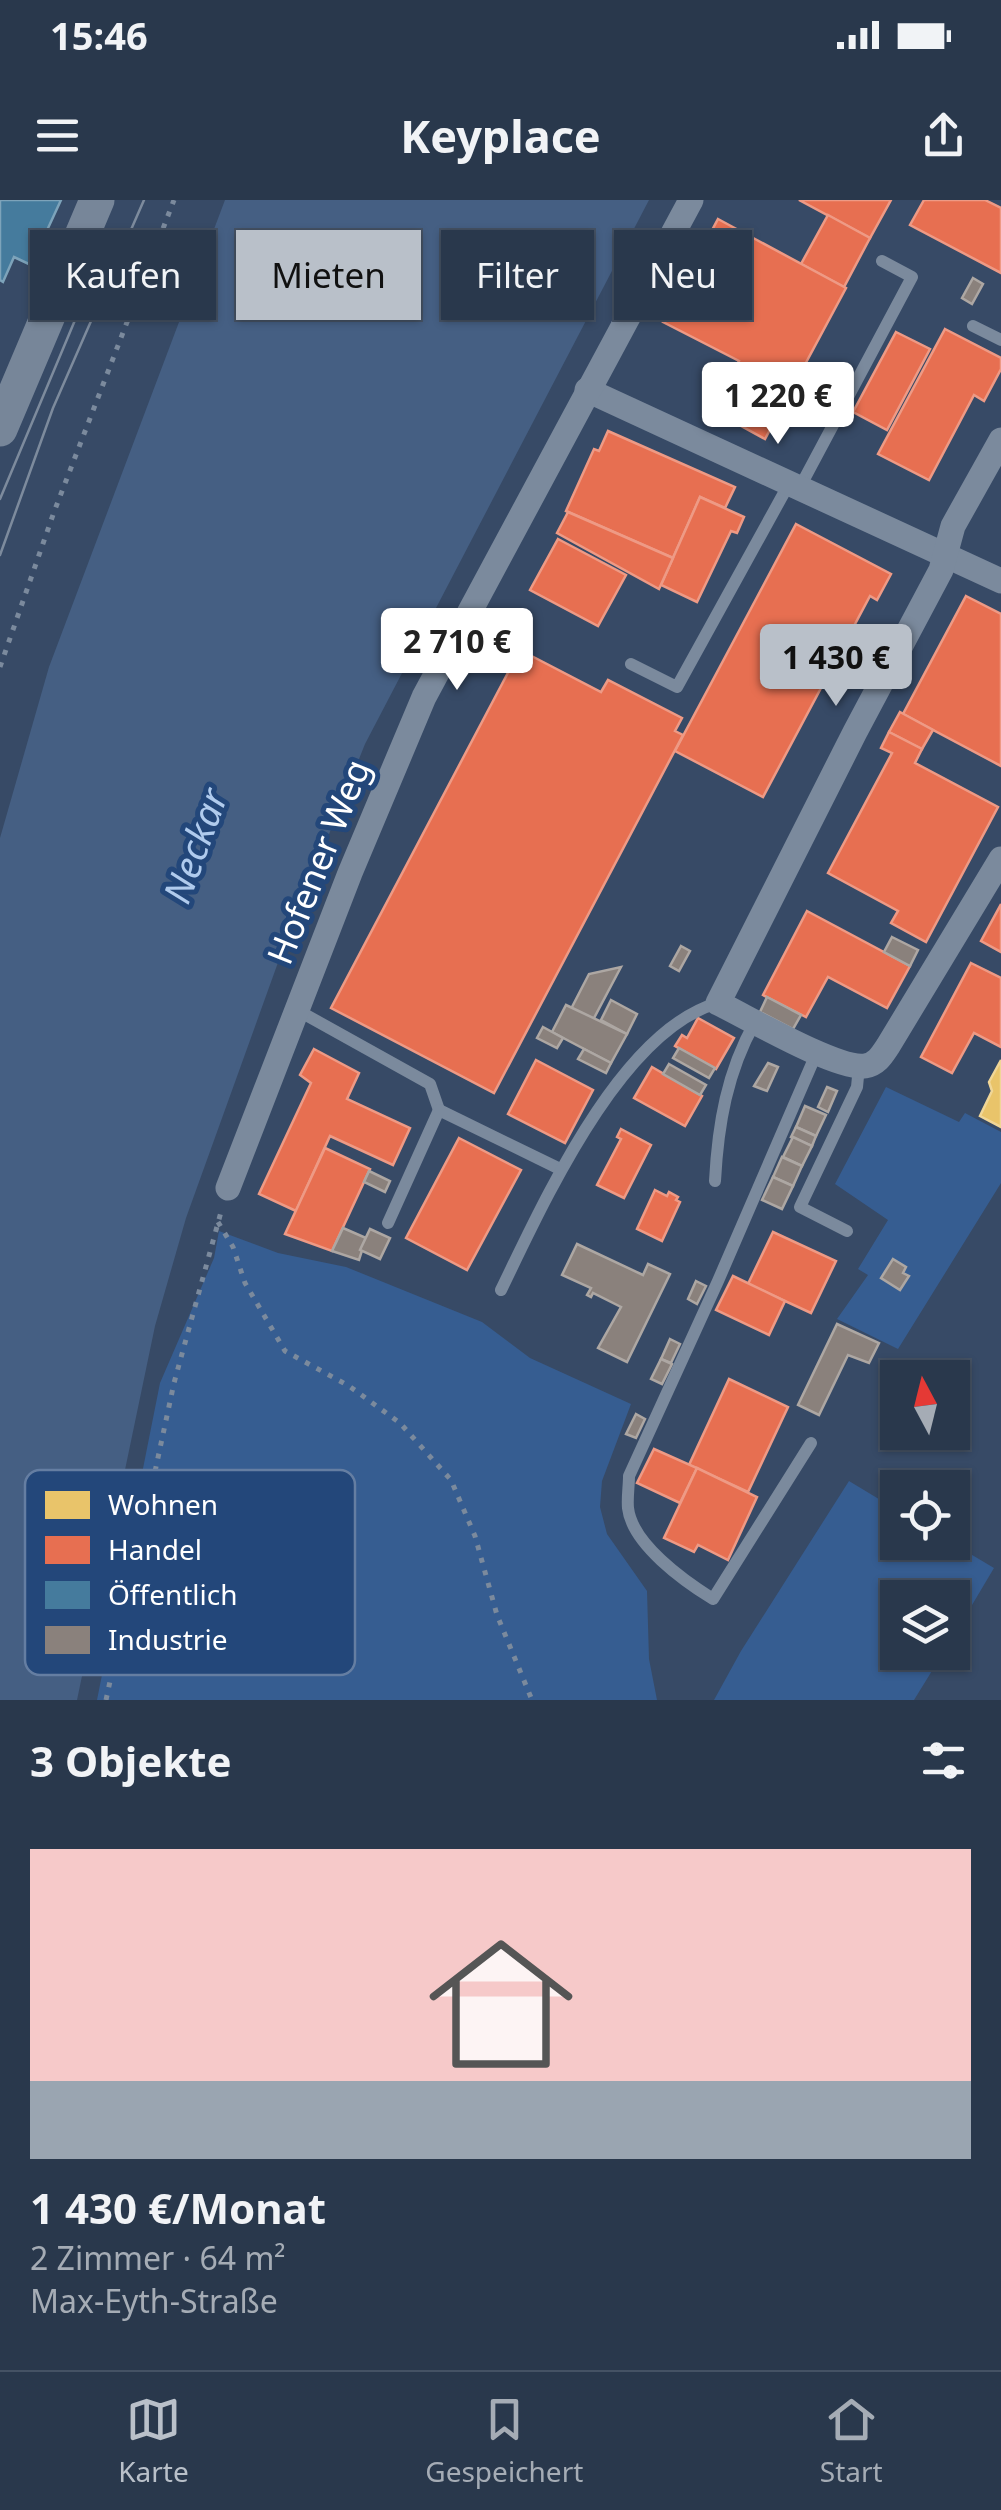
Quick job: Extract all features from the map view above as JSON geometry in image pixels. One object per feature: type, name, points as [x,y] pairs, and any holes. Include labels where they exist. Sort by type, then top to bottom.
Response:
[{"type":"main road","points":[[0,429],[97,200]]},
{"type":"street","name":"Hofener Weg","points":[[228,1188],[424,697],[691,200]]},
{"type":"street","points":[[586,390],[946,556],[999,576]]},
{"type":"street","points":[[1001,440],[953,526],[946,556],[718,1003],[817,1052],[859,1066],[878,1060],[1001,859]]},
{"type":"lane","points":[[631,664],[677,687],[912,277],[882,261]]},
{"type":"lane","points":[[974,326],[1001,340]]},
{"type":"lane","points":[[501,1290],[560,1169],[636,1060],[692,1010],[718,1003]]},
{"type":"lane","points":[[297,1010],[430,1084],[439,1110],[388,1224]]},
{"type":"lane","points":[[715,1181],[724,1101],[755,1022]]},
{"type":"lane","points":[[810,1443],[713,1599],[689,1584],[650,1549],[628,1511],[629,1476],[817,1052]]},
{"type":"lane","points":[[847,1231],[800,1207],[857,1087],[859,1066]]},
{"type":"lane","points":[[439,1110],[560,1169]]},
{"type":"path","points":[[0,667],[100,388],[174,200]]},
{"type":"path","points":[[154,1470],[228,1188]]},
{"type":"path","points":[[218,1222],[232,1247],[244,1284],[285,1351],[349,1386],[400,1423],[451,1480],[474,1536],[497,1615],[532,1700]]},
{"type":"path","points":[[106,1700],[111,1675]]},
{"type":"shaded area","points":[[886,1087],[959,1122],[965,1113],[1001,1132],[1001,1183],[898,1349],[837,1319],[868,1275],[858,1269],[888,1220],[835,1184]]},
{"type":"shaded area","points":[[219,1231],[278,1253],[346,1267],[482,1322],[530,1358],[631,1404],[602,1481],[600,1507],[607,1534],[647,1591],[649,1659],[657,1700],[97,1700],[102,1675],[355,1675],[355,1470],[143,1470],[160,1383],[214,1258]]},
{"type":"shaded area","points":[[849,1481],[880,1500],[880,1560],[970,1560],[970,1554],[994,1568],[970,1608],[970,1580],[880,1580],[880,1670],[933,1670],[914,1700],[714,1700]]},
{"type":"water","name":"Neckar","points":[[225,200],[649,200],[633,230],[614,230],[614,267],[594,305],[594,230],[441,230],[441,320],[586,320],[365,744],[280,957],[186,1218],[155,1326],[125,1470],[25,1470],[25,1675],[82,1675],[77,1700],[0,1700],[0,838],[49,667],[180,320],[216,320],[214,230]]},
{"type":"building: Wohnen","points":[[1001,1060],[1001,1127],[980,1116],[992,1091],[989,1082]]},
{"type":"building: Handel","points":[[799,200],[891,200],[870,238]]},
{"type":"building: Handel","points":[[924,200],[985,200],[1001,208],[1001,273],[910,225]]},
{"type":"building: Handel","points":[[828,215],[870,238],[844,287],[801,264]]},
{"type":"building: Handel","points":[[718,219],[738,230],[712,230]]},
{"type":"building: Handel","points":[[752,237],[846,288],[765,439],[712,410],[739,361],[663,322],[752,320]]},
{"type":"building: Handel","points":[[945,329],[1001,358],[1001,369],[984,401],[974,395],[929,480],[878,454]]},
{"type":"building: Handel","points":[[896,332],[930,349],[887,430],[853,412]]},
{"type":"building: Handel","points":[[608,431],[735,487],[725,508],[700,497],[673,558],[566,511],[594,449],[599,451]]},
{"type":"building: Handel","points":[[700,497],[744,517],[737,533],[731,531],[697,602],[661,585]]},
{"type":"building: Handel","points":[[568,512],[673,558],[659,589],[557,533]]},
{"type":"building: Handel","points":[[796,524],[891,574],[877,600],[870,596],[763,797],[675,751]]},
{"type":"building: Handel","points":[[558,539],[626,575],[598,626],[530,590]]},
{"type":"building: Handel","points":[[966,596],[1001,614],[1001,766],[903,714]]},
{"type":"building: Handel","points":[[520,650],[601,692],[608,680],[682,718],[675,731],[683,735],[494,1093],[331,1008]]},
{"type":"building: Handel","points":[[900,712],[933,730],[922,749],[889,732]]},
{"type":"building: Handel","points":[[889,732],[922,749],[915,763],[998,807],[926,942],[891,923],[898,911],[828,873],[892,753],[881,748]]},
{"type":"building: Handel","points":[[1001,904],[1001,952],[981,941]]},
{"type":"building: Handel","points":[[807,911],[910,966],[887,1008],[828,977],[806,1017],[763,995]]},
{"type":"building: Handel","points":[[971,963],[1001,978],[1001,1047],[974,1033],[952,1073],[921,1057]]},
{"type":"building: Handel","points":[[698,1018],[734,1038],[716,1069],[675,1046],[682,1035],[687,1038]]},
{"type":"building: Handel","points":[[314,1049],[359,1073],[347,1099],[410,1128],[393,1165],[330,1136],[296,1211],[259,1194],[311,1083],[300,1075]]},
{"type":"building: Handel","points":[[536,1060],[593,1090],[565,1143],[508,1114]]},
{"type":"building: Handel","points":[[652,1067],[702,1096],[685,1126],[634,1098]]},
{"type":"building: Handel","points":[[621,1129],[651,1145],[624,1198],[597,1185],[621,1139],[617,1137]]},
{"type":"building: Handel","points":[[459,1138],[521,1170],[467,1270],[406,1238]]},
{"type":"building: Handel","points":[[325,1148],[370,1169],[332,1251],[285,1234]]},
{"type":"building: Handel","points":[[655,1190],[667,1196],[669,1192],[680,1202],[662,1241],[637,1229]]},
{"type":"building: Handel","points":[[773,1232],[836,1261],[811,1313],[748,1284]]},
{"type":"building: Handel","points":[[733,1276],[785,1301],[769,1335],[716,1310]]},
{"type":"building: Handel","points":[[729,1379],[788,1407],[748,1492],[689,1465]]},
{"type":"building: Handel","points":[[654,1449],[697,1468],[680,1503],[637,1483]]},
{"type":"building: Handel","points":[[697,1468],[757,1497],[728,1560],[698,1545],[694,1552],[664,1538]]},
{"type":"building: Öffentlich","points":[[0,200],[61,200],[47,230],[30,230],[30,265],[14,257],[3,282]]},
{"type":"building: Industrie","points":[[973,278],[983,284],[972,304],[962,298]]},
{"type":"building: Industrie","points":[[892,937],[918,950],[910,966],[884,952]]},
{"type":"building: Industrie","points":[[681,946],[690,951],[679,971],[670,966]]},
{"type":"building: Industrie","points":[[621,967],[593,1020],[571,1009],[589,974]]},
{"type":"building: Industrie","points":[[767,997],[801,1015],[793,1029],[760,1012]]},
{"type":"building: Industrie","points":[[611,1000],[637,1014],[627,1034],[601,1020]]},
{"type":"building: Industrie","points":[[566,1005],[627,1034],[611,1063],[552,1032]]},
{"type":"building: Industrie","points":[[543,1027],[563,1038],[557,1048],[537,1038]]},
{"type":"building: Industrie","points":[[679,1048],[715,1068],[709,1078],[673,1058]]},
{"type":"building: Industrie","points":[[584,1049],[611,1063],[606,1073],[578,1059]]},
{"type":"building: Industrie","points":[[768,1063],[778,1067],[767,1091],[754,1086]]},
{"type":"building: Industrie","points":[[669,1064],[706,1085],[700,1095],[663,1074]]},
{"type":"building: Industrie","points":[[827,1087],[837,1091],[828,1112],[818,1107]]},
{"type":"building: Industrie","points":[[805,1106],[826,1115],[816,1136],[796,1127]]},
{"type":"building: Industrie","points":[[796,1127],[816,1136],[812,1146],[791,1137]]},
{"type":"building: Industrie","points":[[793,1137],[812,1146],[802,1166],[783,1157]]},
{"type":"building: Industrie","points":[[782,1157],[802,1166],[793,1186],[773,1177]]},
{"type":"building: Industrie","points":[[369,1171],[390,1181],[385,1192],[364,1182]]},
{"type":"building: Industrie","points":[[773,1177],[793,1186],[782,1209],[762,1200]]},
{"type":"building: Industrie","points":[[343,1228],[366,1238],[359,1260],[332,1251]]},
{"type":"building: Industrie","points":[[370,1229],[390,1238],[380,1259],[360,1250]]},
{"type":"building: Industrie","points":[[577,1244],[643,1275],[648,1264],[670,1274],[627,1362],[598,1348],[621,1307],[593,1293],[591,1297],[587,1295],[591,1288],[562,1275]]},
{"type":"building: Industrie","points":[[893,1259],[906,1267],[903,1273],[909,1276],[900,1290],[881,1278]]},
{"type":"building: Industrie","points":[[696,1281],[706,1286],[697,1304],[688,1299]]},
{"type":"building: Industrie","points":[[837,1324],[879,1343],[869,1363],[848,1355],[819,1415],[798,1405]]},
{"type":"building: Industrie","points":[[670,1339],[680,1344],[671,1363],[661,1359]]},
{"type":"building: Industrie","points":[[661,1359],[672,1364],[662,1384],[651,1379]]},
{"type":"building: Industrie","points":[[636,1414],[645,1419],[636,1438],[626,1434]]},
{"type":"tram line","points":[[0,555],[53,408],[144,200]]},
{"type":"tram line","points":[[0,499],[75,320]]}]
